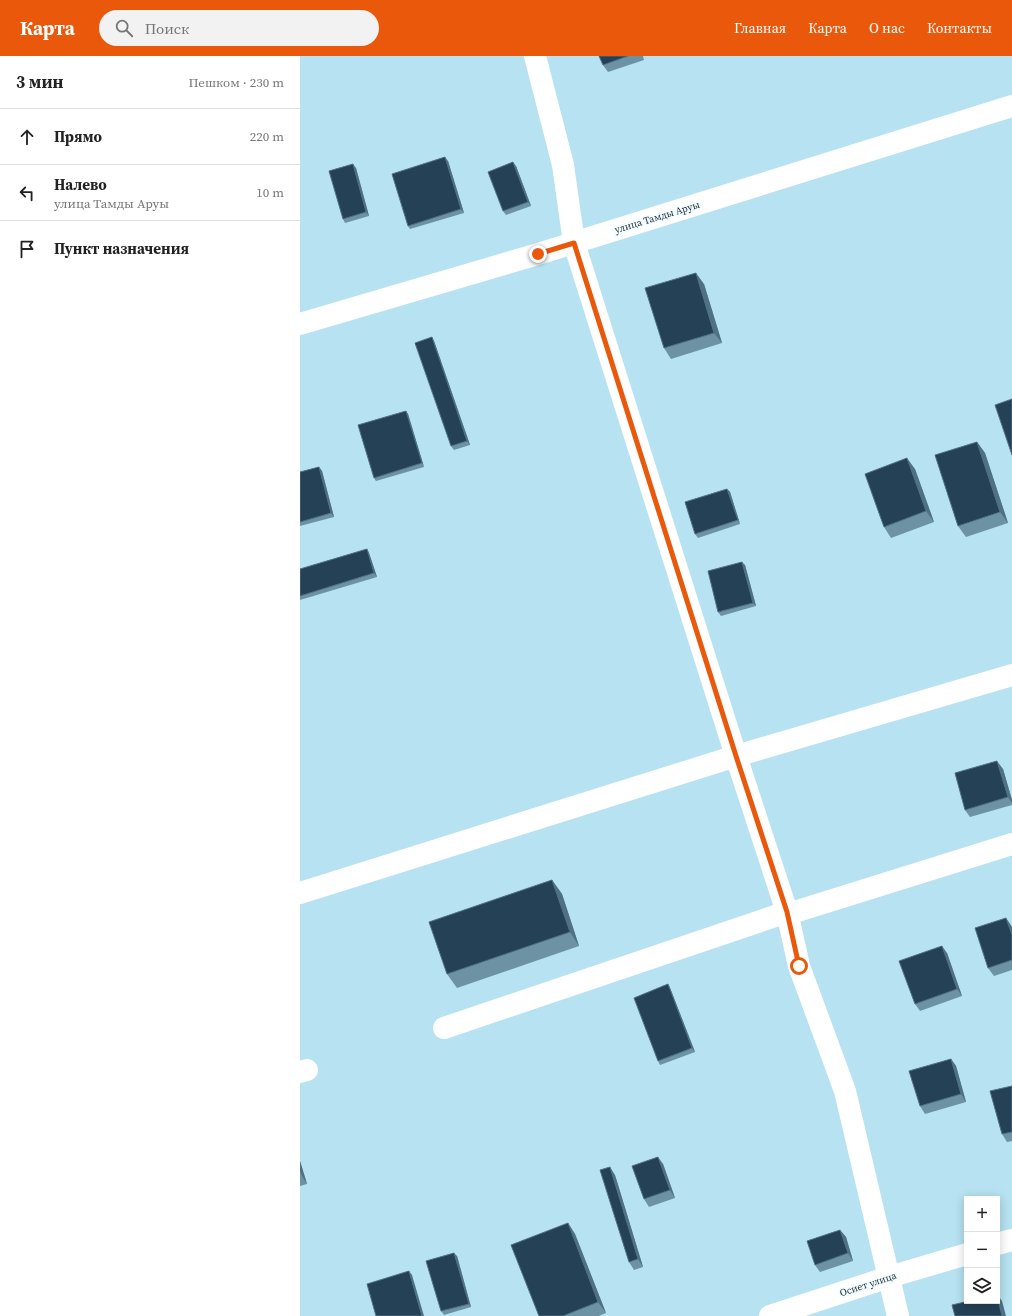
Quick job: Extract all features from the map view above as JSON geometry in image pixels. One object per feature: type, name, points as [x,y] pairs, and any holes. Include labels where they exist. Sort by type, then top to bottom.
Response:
[{"type":"street","points":[[535,56],[563,165],[574,243],[736,756],[788,913],[799,966],[845,1091],[898,1316]]},
{"type":"street","name":"улица Тамды Аруы","points":[[300,324],[574,243],[1012,106]]},
{"type":"street","points":[[300,893],[736,756],[1012,675]]},
{"type":"street","points":[[444,1028],[788,913],[1012,844]]},
{"type":"street","points":[[1000,1243],[1012,1240]]},
{"type":"street","name":"Осиет улица","points":[[770,1316],[889,1277],[964,1255]]},
{"type":"building","points":[[599,56],[628,56],[603,65]]},
{"type":"building","points":[[445,157],[461,209],[408,226],[392,174]]},
{"type":"building","points":[[513,162],[528,202],[503,211],[488,172]]},
{"type":"building","points":[[353,164],[366,212],[343,219],[329,171]]},
{"type":"building","points":[[696,273],[714,333],[664,348],[645,288]]},
{"type":"building","points":[[432,337],[467,441],[451,446],[415,343]]},
{"type":"building","points":[[1012,399],[1012,455],[995,405]]},
{"type":"building","points":[[406,411],[422,463],[374,478],[358,425]]},
{"type":"building","points":[[977,442],[1000,512],[958,526],[935,455]]},
{"type":"building","points":[[907,458],[926,511],[884,527],[865,474]]},
{"type":"building","points":[[319,467],[331,513],[300,522],[300,472]]},
{"type":"building","points":[[727,489],[738,520],[695,534],[685,502]]},
{"type":"building","points":[[367,549],[374,573],[300,596],[300,569]]},
{"type":"building","points":[[742,562],[753,603],[718,612],[708,571]]},
{"type":"building","points":[[997,761],[1008,797],[965,810],[955,773]]},
{"type":"building","points":[[552,880],[570,932],[447,974],[429,922]]},
{"type":"building","points":[[1006,918],[1012,935],[1012,960],[988,968],[975,928]]},
{"type":"building","points":[[942,946],[957,989],[915,1004],[899,961]]},
{"type":"building","points":[[668,984],[692,1048],[658,1061],[634,998]]},
{"type":"building","points":[[951,1059],[961,1094],[920,1106],[909,1071]]},
{"type":"building","points":[[1012,1086],[1012,1132],[1002,1134],[990,1091]]},
{"type":"building","points":[[658,1157],[670,1190],[644,1199],[632,1166]]},
{"type":"building","points":[[610,1167],[638,1259],[629,1262],[600,1170]]},
{"type":"building","points":[[568,1223],[598,1302],[563,1316],[539,1316],[511,1245]]},
{"type":"building","points":[[840,1230],[848,1253],[815,1265],[807,1241]]},
{"type":"building","points":[[454,1253],[469,1304],[441,1311],[426,1261]]},
{"type":"building","points":[[409,1271],[422,1316],[376,1316],[367,1284]]},
{"type":"building","points":[[964,1302],[964,1304],[999,1304],[1002,1316],[955,1316],[952,1305]]},
{"type":"route","points":[[538,254],[574,243],[736,756],[787,912],[799,966]]}]
